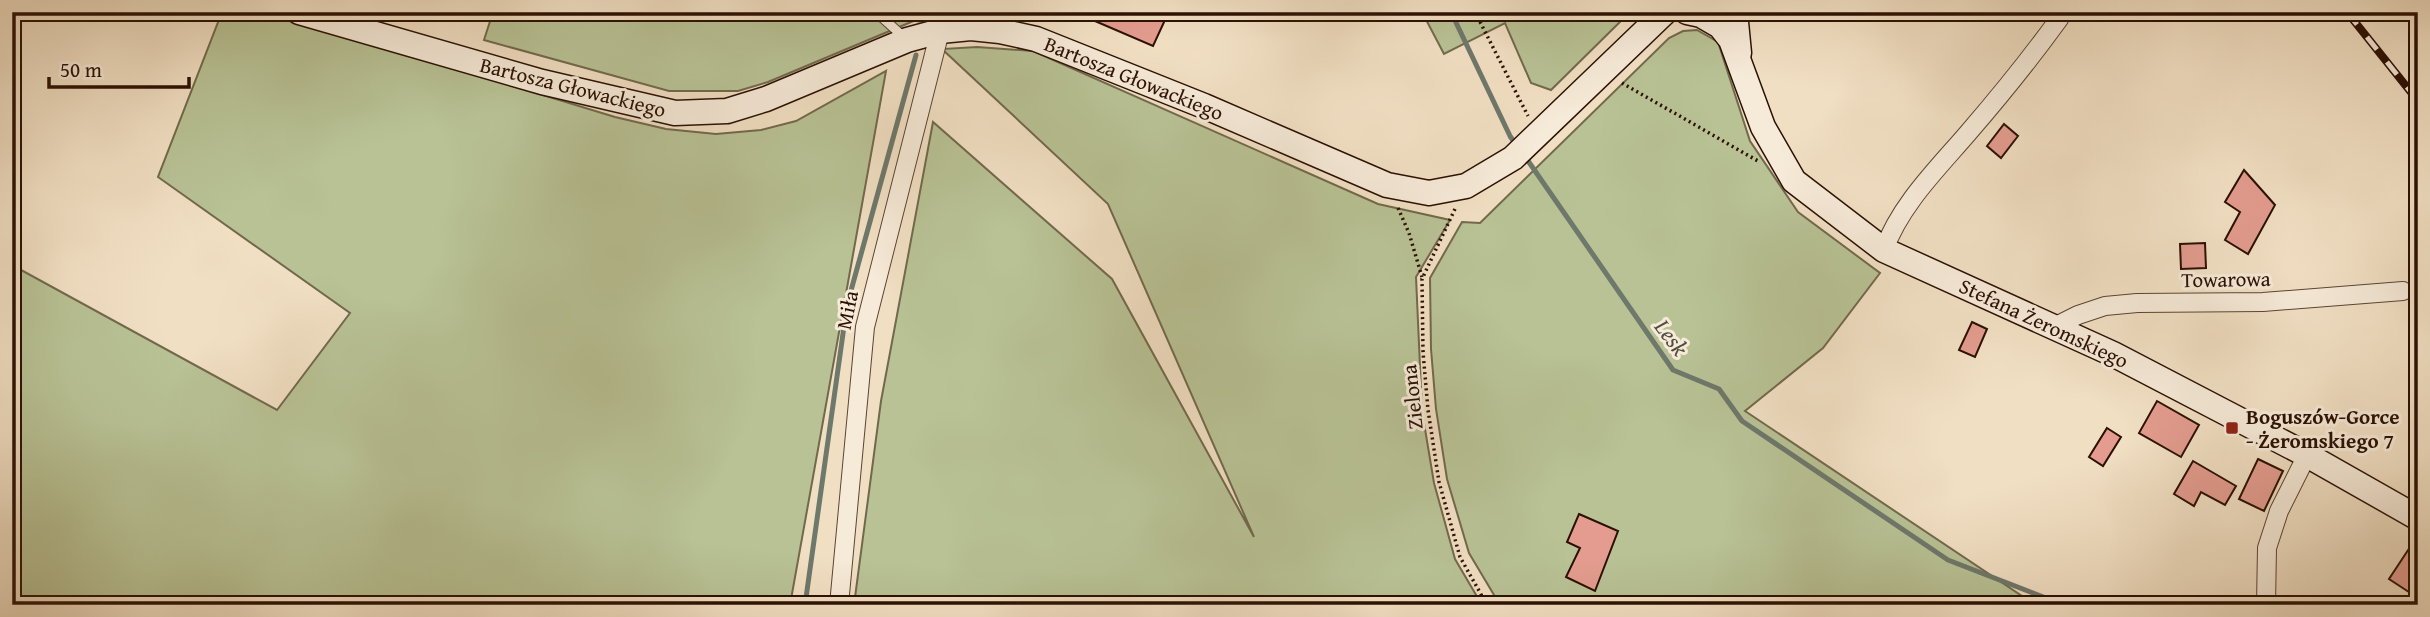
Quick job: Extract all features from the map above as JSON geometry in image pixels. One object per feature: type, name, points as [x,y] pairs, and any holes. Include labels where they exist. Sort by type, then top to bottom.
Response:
[{"type":"street","name":"Bartosza Głowackiego","points":[[299,12],[542,82],[676,113],[727,111],[766,99],[907,40],[940,31],[971,28],[1000,31],[1036,39],[1204,106],[1387,185],[1429,193],[1466,186],[1527,145],[1665,12]]},
{"type":"street","name":"Stefana Żeromskiego","points":[[1687,12],[1701,15],[1720,26],[1731,40],[1763,127],[1794,181],[1884,250],[2113,354],[2306,455],[2418,518]]},
{"type":"street","name":"Stefana Żeromskiego","points":[[1735,12],[1740,60]]},
{"type":"street","points":[[1884,250],[1891,229],[1924,184],[2024,68],[2059,19],[2061,12]]},
{"type":"street","name":"Miła","points":[[839,605],[865,327],[940,31]]},
{"type":"street","name":"Towarowa","points":[[2054,327],[2105,306],[2137,303],[2263,302],[2403,291]]},
{"type":"street","points":[[2266,605],[2267,548],[2279,511],[2306,455]]},
{"type":"lane","points":[[876,12],[907,40]]},
{"type":"path","points":[[1475,12],[1527,145]]},
{"type":"path","points":[[1603,72],[1758,161]]},
{"type":"path","points":[[1387,185],[1409,233],[1422,279]]},
{"type":"path","name":"Zielona","points":[[1466,186],[1422,279],[1423,352],[1427,410],[1439,482],[1460,557],[1487,605]]},
{"type":"green space","points":[[222,12],[271,12],[615,117],[666,129],[716,134],[761,130],[796,121],[886,71],[790,605],[12,605],[12,265],[277,410],[350,313],[158,177]]},
{"type":"green space","points":[[493,12],[935,12],[768,82],[738,91],[669,91],[484,40]]},
{"type":"green space","points":[[1422,12],[1630,12],[1551,90],[1531,83],[1505,23],[1444,54]]},
{"type":"green space","points":[[1697,30],[1718,42],[1750,141],[1798,212],[1880,273],[1823,348],[1745,411],[2022,596],[2016,605],[1500,605],[1469,553],[1447,479],[1436,409],[1431,349],[1430,278],[1462,222],[1480,223],[1669,38],[1683,31]]},
{"type":"green space","points":[[977,47],[1033,51],[1378,204],[1450,220],[1416,277],[1422,411],[1434,483],[1455,559],[1482,605],[854,605],[881,401],[933,122],[1112,279],[1254,537],[1108,204],[942,49]]},
{"type":"building","points":[[1074,12],[1148,12],[1165,20],[1153,46]]},
{"type":"building","points":[[2004,124],[2018,136],[2001,158],[1987,146]]},
{"type":"building","points":[[2244,170],[2275,205],[2248,254],[2225,240],[2240,212],[2225,202]]},
{"type":"building","points":[[2205,243],[2206,268],[2181,269],[2180,244]]},
{"type":"building","points":[[1972,322],[1987,329],[1975,357],[1959,350]]},
{"type":"building","points":[[2157,401],[2199,425],[2181,457],[2139,433]]},
{"type":"building","points":[[2107,428],[2121,437],[2103,466],[2089,457]]},
{"type":"building","points":[[2258,459],[2283,471],[2264,511],[2239,499]]},
{"type":"building","points":[[2193,461],[2236,486],[2225,505],[2201,492],[2194,506],[2174,494]]},
{"type":"building","points":[[1579,514],[1618,531],[1595,591],[1566,577],[1580,548],[1567,542]]},
{"type":"building","points":[[2418,535],[2418,598],[2389,579]]},
{"type":"waterway","points":[[919,20],[920,12]]},
{"type":"waterway","name":"Lesk","points":[[1451,12],[1516,145]]},
{"type":"waterway","points":[[805,605],[847,305],[916,55]]},
{"type":"waterway","name":"Lesk","points":[[1524,155],[1673,370],[1719,389],[1742,421],[1948,560],[2046,598],[2054,605]]},
{"type":"railway","points":[[2347,12],[2418,101]]},
{"type":"place","name":"Boguszów-Gorce - Żeromskiego 7","points":[[2232,428]]}]
